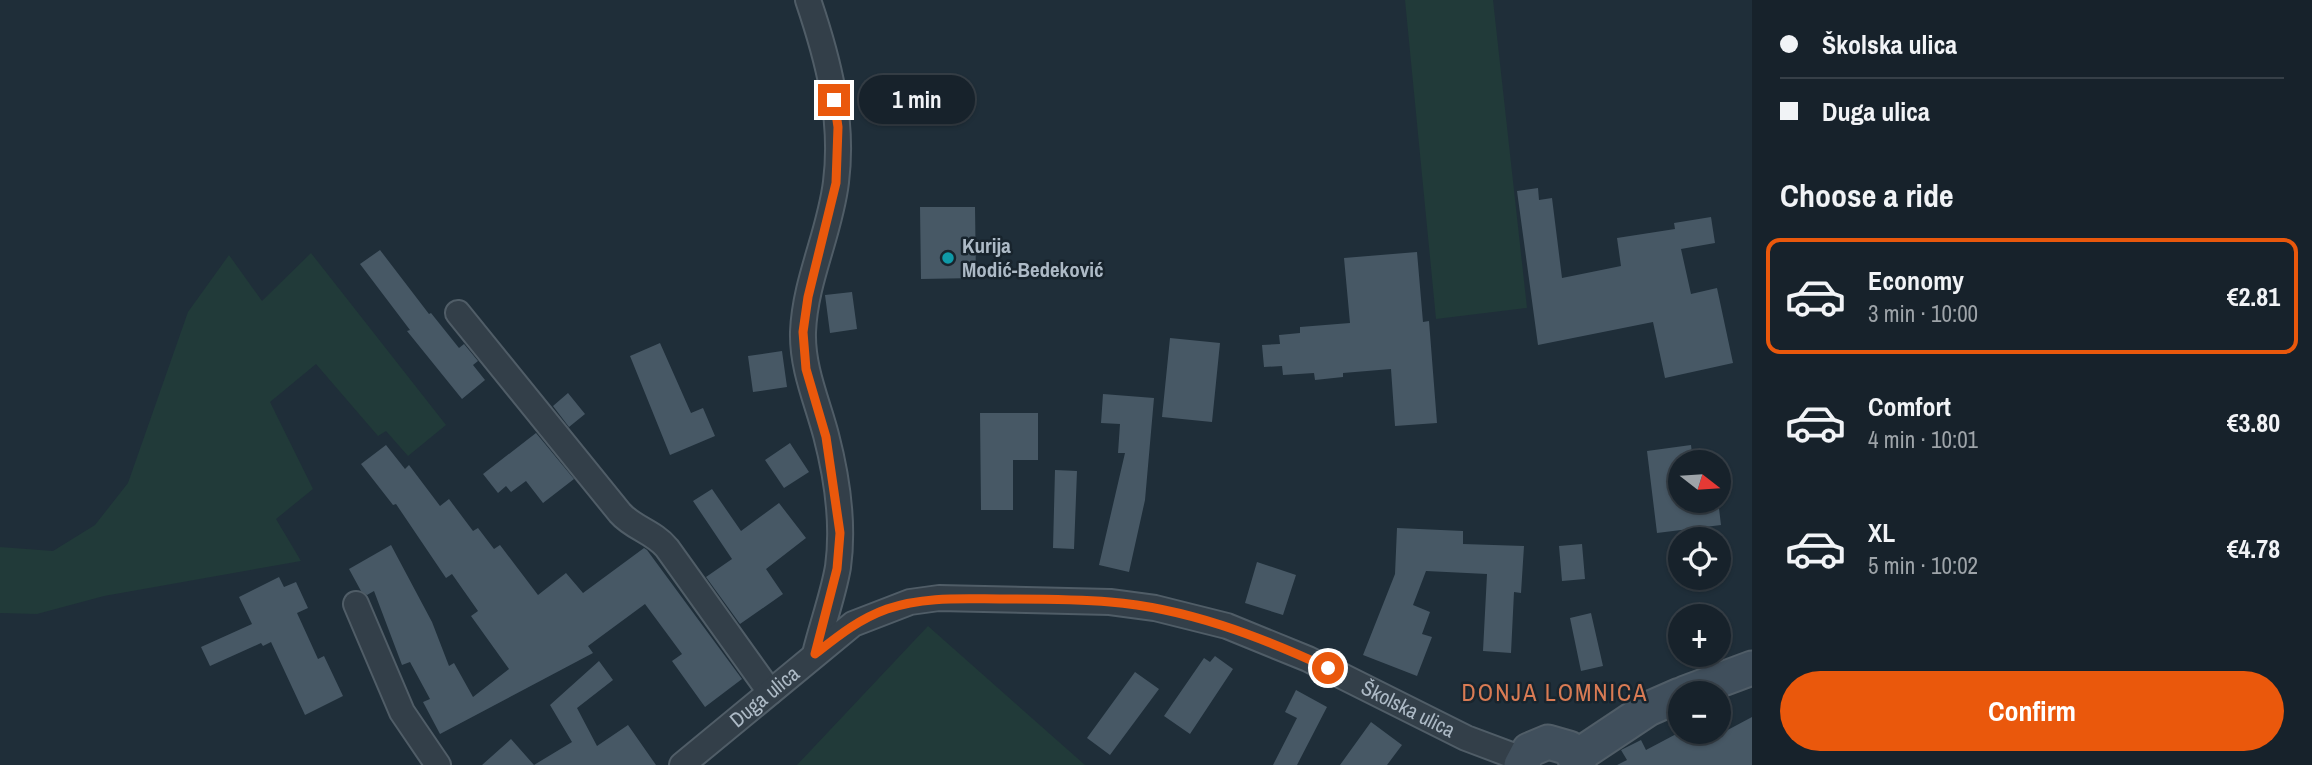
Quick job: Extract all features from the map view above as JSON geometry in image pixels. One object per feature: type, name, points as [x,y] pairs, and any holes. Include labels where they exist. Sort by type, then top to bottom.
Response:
[{"type":"street","name":"Duga ulica","points":[[682,765],[815,654],[837,569],[840,533],[826,437],[806,369],[803,332],[808,297],[836,183],[838,127],[831,74],[808,0]]},
{"type":"street","points":[[458,313],[626,521],[659,538],[770,692]]},
{"type":"street","name":"Školska ulica","points":[[815,654],[853,624],[910,602],[939,598],[1110,602],[1227,626],[1368,687],[1466,738],[1522,762],[1529,750],[1548,742],[1569,748],[1578,761]]},
{"type":"street","points":[[356,604],[402,712],[438,765]]},
{"type":"street","points":[[1717,681],[1752,668]]},
{"type":"street","points":[[1578,761],[1638,715],[1668,701]]},
{"type":"green space","points":[[1405,0],[1493,0],[1527,308],[1436,319]]},
{"type":"green space","points":[[311,253],[446,425],[408,456],[386,431],[378,436],[316,364],[270,402],[313,489],[276,519],[301,561],[104,596],[37,614],[0,613],[0,547],[53,551],[95,525],[128,483],[188,312],[229,255],[262,301]]},
{"type":"green space","points":[[928,626],[1085,765],[797,765]]},
{"type":"building","points":[[1538,188],[1539,200],[1552,198],[1562,278],[1621,266],[1617,238],[1675,229],[1674,223],[1711,217],[1715,243],[1681,249],[1691,294],[1717,288],[1733,363],[1665,378],[1653,322],[1538,345],[1517,191]]},
{"type":"building","name":"Kurija Modić-Bedeković","points":[[920,207],[975,207],[976,278],[921,279]]},
{"type":"building","points":[[380,250],[459,348],[464,344],[478,361],[473,365],[485,380],[462,399],[407,331],[410,330],[360,264]]},
{"type":"building","points":[[1417,252],[1423,322],[1429,321],[1437,423],[1395,426],[1391,369],[1343,373],[1343,377],[1315,380],[1314,373],[1283,375],[1282,366],[1264,367],[1262,345],[1280,344],[1279,335],[1300,333],[1300,327],[1350,323],[1344,258]]},
{"type":"building","points":[[852,292],[857,329],[830,333],[825,295]]},
{"type":"building","points":[[1170,338],[1220,343],[1212,422],[1162,417]]},
{"type":"building","points":[[660,343],[691,413],[703,408],[715,436],[670,455],[630,356]]},
{"type":"building","points":[[782,351],[787,387],[753,392],[748,356]]},
{"type":"building","points":[[568,393],[585,414],[569,427],[553,406]]},
{"type":"building","points":[[1103,394],[1154,398],[1145,500],[1129,572],[1099,565],[1125,453],[1118,453],[1120,424],[1101,423]]},
{"type":"building","points":[[980,413],[1038,413],[1038,460],[1013,460],[1013,510],[981,510]]},
{"type":"building","points":[[536,433],[574,479],[543,503],[526,481],[511,492],[506,486],[498,493],[483,474]]},
{"type":"building","points":[[790,443],[809,472],[784,488],[765,460]]},
{"type":"building","points":[[386,445],[405,469],[409,465],[440,506],[449,499],[473,531],[478,528],[494,549],[500,545],[538,595],[566,573],[583,593],[644,548],[742,679],[705,707],[672,661],[682,654],[645,604],[588,646],[593,653],[440,734],[423,702],[430,699],[410,662],[402,665],[374,591],[367,595],[361,591],[349,569],[391,545],[432,622],[449,666],[454,663],[473,697],[509,669],[471,616],[478,611],[452,574],[446,578],[396,504],[393,505],[361,464]]},
{"type":"building","points":[[1691,445],[1692,450],[1668,450],[1668,513],[1720,513],[1721,525],[1668,527],[1668,532],[1657,533],[1647,451]]},
{"type":"building","points":[[1055,470],[1077,471],[1074,549],[1053,548]]},
{"type":"building","points":[[712,489],[741,531],[779,503],[806,538],[766,569],[783,594],[740,624],[706,577],[732,559],[693,501]]},
{"type":"building","points":[[1397,528],[1463,531],[1463,544],[1524,546],[1521,593],[1514,592],[1511,653],[1483,651],[1487,574],[1426,571],[1413,605],[1430,612],[1422,634],[1432,637],[1417,676],[1363,655],[1395,574]]},
{"type":"building","points":[[1582,544],[1585,579],[1562,581],[1559,546]]},
{"type":"building","points":[[1257,562],[1296,575],[1283,615],[1245,603]]},
{"type":"building","points":[[279,577],[284,587],[296,582],[308,608],[297,613],[318,659],[324,656],[343,696],[305,715],[271,642],[263,646],[261,643],[210,666],[201,647],[252,624],[239,597]]},
{"type":"building","points":[[1591,613],[1603,666],[1581,671],[1570,618]]},
{"type":"building","points":[[1215,656],[1233,669],[1190,734],[1164,716],[1204,658],[1210,662]]},
{"type":"building","points":[[599,661],[613,680],[577,708],[597,746],[628,725],[656,765],[534,765],[572,742],[550,705]]},
{"type":"building","points":[[1135,672],[1159,689],[1110,755],[1087,738]]},
{"type":"building","points":[[1296,690],[1327,707],[1297,765],[1273,765],[1297,718],[1285,712]]},
{"type":"building","points":[[1752,717],[1752,765],[1617,765],[1627,760],[1621,750],[1641,740],[1646,750],[1668,738],[1668,744],[1731,744],[1731,728]]},
{"type":"building","points":[[1371,722],[1402,745],[1387,765],[1340,765]]},
{"type":"building","points":[[511,739],[534,765],[482,765]]},
{"type":"place","name":"Kurija Modić-Bedeković","points":[[948,258]]},
{"type":"district","name":"DONJA LOMNICA","points":[[1555,693]]},
{"type":"route","points":[[834,100],[838,127],[836,183],[808,297],[803,332],[806,369],[826,437],[838,503],[840,533],[837,569],[815,654],[853,624],[910,602],[939,598],[1034,599],[1110,602],[1187,615],[1227,626],[1328,668]]}]
